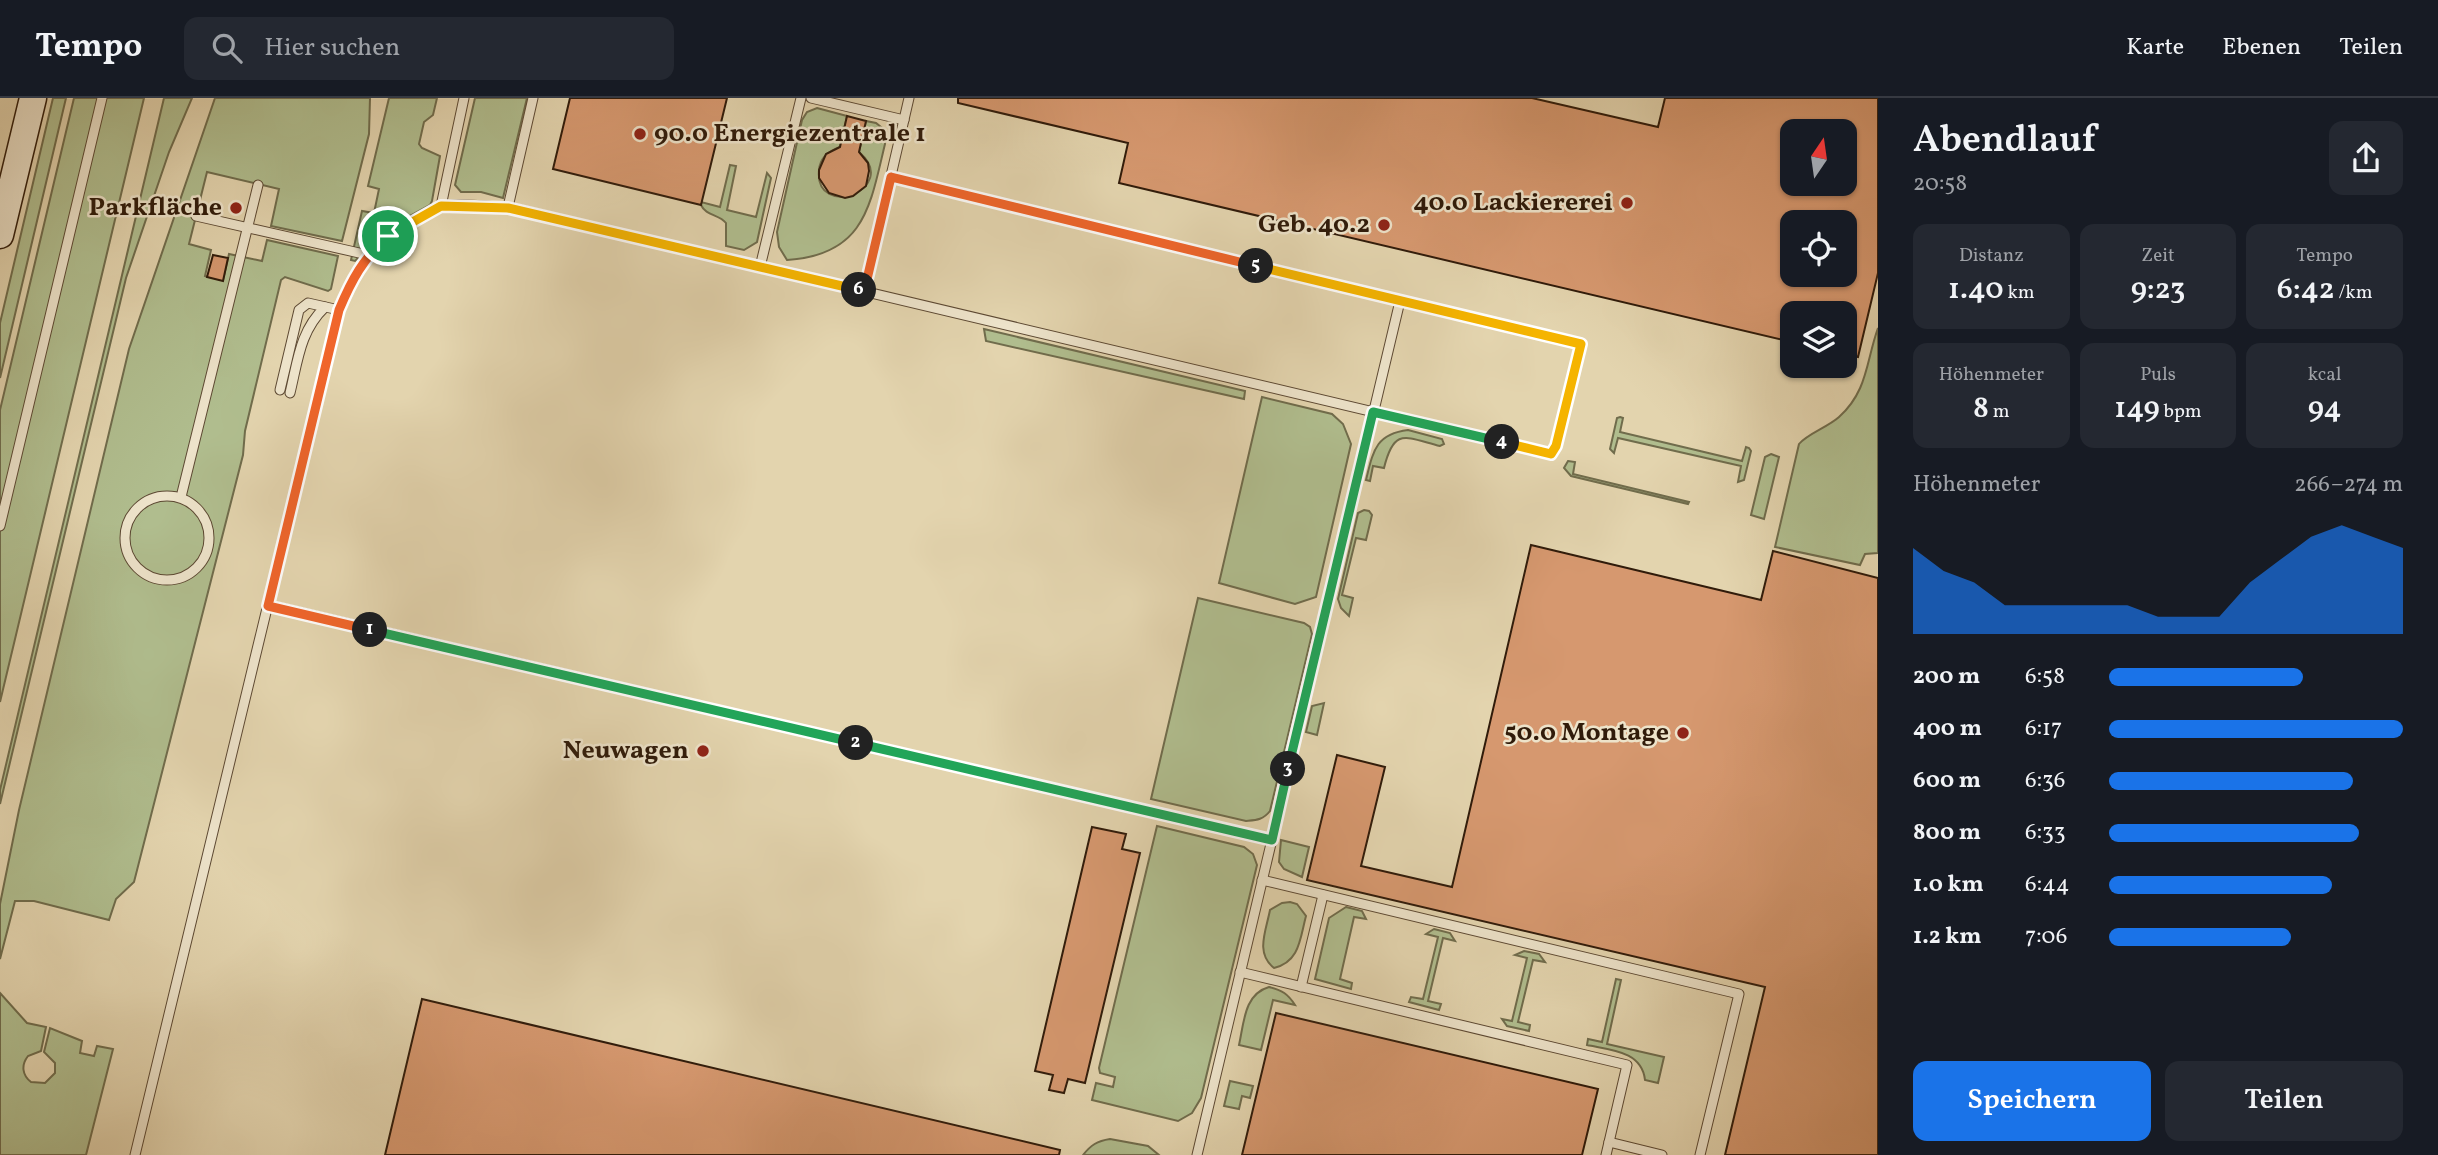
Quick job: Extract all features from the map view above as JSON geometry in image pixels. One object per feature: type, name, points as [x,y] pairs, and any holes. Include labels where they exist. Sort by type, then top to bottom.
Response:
[{"type":"main road","points":[[0,235],[33,98]]},
{"type":"lane","points":[[0,526],[102,98]]},
{"type":"lane","points":[[441,206],[464,98]]},
{"type":"lane","points":[[508,208],[533,98]]},
{"type":"lane","points":[[760,267],[801,98]]},
{"type":"lane","points":[[811,98],[904,120]]},
{"type":"lane","points":[[864,292],[909,98]]},
{"type":"lane","points":[[135,1155],[339,310],[351,282],[368,255],[388,236],[441,206],[508,208],[1551,454],[1556,446],[1581,344],[891,177]]},
{"type":"lane","points":[[181,497],[258,185]]},
{"type":"lane","points":[[196,216],[368,255]]},
{"type":"lane","points":[[1197,1155],[1400,301]]},
{"type":"lane","points":[[280,390],[299,310],[308,303],[339,310]]},
{"type":"lane","points":[[290,393],[305,334],[312,320],[325,307]]},
{"type":"lane","points":[[170,495],[181,497],[200,511],[209,532],[206,555],[192,572],[170,580],[159,579],[138,569],[131,560],[124,538],[126,526],[131,516],[147,500],[170,495]]},
{"type":"lane","points":[[268,606],[1272,840]]},
{"type":"lane","points":[[1262,880],[1739,994],[1700,1155]]},
{"type":"lane","points":[[1301,987],[1323,895]]},
{"type":"lane","points":[[1240,972],[1627,1065],[1605,1155]]},
{"type":"lane","points":[[1609,1142],[1662,1155]]},
{"type":"green space","points":[[53,98],[66,98],[0,378],[0,323]]},
{"type":"green space","points":[[74,98],[144,98],[0,702],[0,410]]},
{"type":"green space","points":[[164,98],[192,98],[169,152],[126,278],[0,804],[0,790]]},
{"type":"green space","points":[[215,98],[370,98],[369,134],[342,241],[271,226],[279,189],[207,172],[189,244],[211,250],[205,276],[223,280],[229,254],[262,261],[267,240],[338,256],[331,289],[328,291],[285,277],[281,280],[245,431],[243,455],[134,882],[116,899],[109,920],[34,901],[15,901],[0,959],[0,904],[19,810],[129,349]]},
{"type":"green space","points":[[389,98],[437,98],[433,115],[424,122],[419,144],[440,156],[432,201],[430,205],[388,228],[355,261],[351,260],[362,211],[374,213],[379,189],[368,186]]},
{"type":"green space","points":[[475,98],[527,98],[503,198],[481,192],[461,192],[455,185]]},
{"type":"green space","points":[[817,108],[847,116],[840,147],[826,156],[819,170],[821,185],[829,194],[853,194],[864,187],[870,178],[869,165],[859,152],[866,121],[876,123],[887,132],[884,134],[885,144],[868,207],[860,223],[848,237],[833,248],[813,256],[787,260],[779,247],[777,232],[802,120],[807,112]]},
{"type":"green space","points":[[730,165],[736,166],[727,210],[756,217],[767,173],[771,178],[757,242],[744,250],[726,246],[726,223],[701,205],[701,202],[720,207]]},
{"type":"green space","points":[[1878,328],[1878,553],[1865,554],[1860,565],[1775,547],[1799,444],[1839,417],[1856,397]]},
{"type":"green space","points":[[984,329],[1245,391],[1244,399],[986,341]]},
{"type":"green space","points":[[1262,397],[1332,414],[1343,424],[1351,444],[1316,597],[1295,604],[1219,583]]},
{"type":"green space","points":[[1617,418],[1623,418],[1620,432],[1742,461],[1746,447],[1749,448],[1751,451],[1744,480],[1738,482],[1741,466],[1618,438],[1614,453],[1610,449]]},
{"type":"green space","points":[[1408,430],[1442,439],[1444,444],[1440,446],[1403,438],[1392,446],[1384,468],[1373,466],[1370,481],[1366,480],[1374,453],[1382,440]]},
{"type":"green space","points":[[1771,454],[1779,457],[1764,519],[1751,515],[1765,457]]},
{"type":"green space","points":[[1568,461],[1575,462],[1573,474],[1689,502],[1688,504],[1571,476],[1564,468]]},
{"type":"green space","points":[[1364,510],[1372,515],[1366,540],[1356,538],[1342,595],[1353,598],[1349,616],[1341,608],[1338,599],[1358,513]]},
{"type":"green space","points":[[1198,598],[1304,623],[1310,627],[1312,634],[1270,811],[1259,819],[1246,821],[1151,799]]},
{"type":"green space","points":[[1324,703],[1317,735],[1306,732],[1312,706]]},
{"type":"green space","points":[[1157,826],[1244,847],[1253,854],[1257,865],[1201,1098],[1192,1113],[1178,1121],[1092,1100],[1096,1083],[1113,1087],[1115,1077],[1100,1073],[1099,1068]]},
{"type":"green space","points":[[1281,840],[1309,847],[1302,877],[1284,869],[1279,862]]},
{"type":"green space","points":[[1290,902],[1297,904],[1306,916],[1302,933],[1294,955],[1283,965],[1274,968],[1265,956],[1264,934],[1270,910]]},
{"type":"green space","points":[[1346,907],[1362,911],[1366,919],[1354,917],[1340,979],[1352,983],[1351,989],[1315,979],[1329,918]]},
{"type":"green space","points":[[1434,929],[1450,933],[1455,941],[1443,938],[1428,1001],[1441,1004],[1439,1010],[1409,1002],[1411,997],[1423,999],[1438,937],[1426,934]]},
{"type":"green space","points":[[1524,951],[1539,954],[1545,962],[1533,960],[1518,1022],[1530,1025],[1529,1031],[1507,1026],[1502,1019],[1512,1021],[1527,958],[1515,955]]},
{"type":"green space","points":[[1616,979],[1621,980],[1607,1044],[1664,1057],[1658,1083],[1645,1080],[1643,1070],[1632,1058],[1587,1045],[1588,1039],[1602,1042]]},
{"type":"green space","points":[[1269,987],[1284,993],[1295,1005],[1273,1000],[1261,1050],[1239,1045],[1246,1010],[1254,996]]},
{"type":"green space","points":[[0,993],[27,1023],[46,1027],[41,1051],[28,1056],[24,1063],[24,1073],[31,1082],[45,1083],[55,1073],[55,1063],[44,1052],[50,1028],[82,1041],[80,1053],[94,1056],[97,1046],[113,1049],[86,1155],[0,1155]]},
{"type":"green space","points":[[1230,1081],[1253,1086],[1250,1098],[1242,1096],[1239,1109],[1224,1106]]},
{"type":"green space","points":[[1110,1139],[1148,1146],[1159,1155],[1083,1155],[1095,1144]]},
{"type":"building","name":"90.0 Energiezentrale 1","points":[[570,98],[727,98],[701,205],[553,169]]},
{"type":"building","name":"40.0 Lackiererei","points":[[958,98],[1532,98],[1658,127],[1665,98],[1878,98],[1878,273],[1858,357],[1857,301],[1780,301],[1780,339],[1119,183],[1128,143],[958,103]]},
{"type":"building","points":[[847,116],[866,121],[859,152],[868,163],[869,171],[866,186],[853,196],[845,198],[829,193],[819,178],[819,170],[826,154],[840,147]]},
{"type":"building","points":[[213,255],[228,258],[223,281],[207,277]]},
{"type":"building","name":"50.0 Montage","points":[[1531,545],[1761,600],[1773,551],[1878,578],[1878,1155],[1725,1155],[1765,987],[1307,880],[1337,755],[1385,767],[1361,866],[1452,887]]},
{"type":"building","points":[[1092,827],[1126,834],[1122,849],[1140,853],[1085,1083],[1068,1079],[1064,1093],[1049,1090],[1053,1075],[1035,1071]]},
{"type":"building","points":[[422,999],[1060,1150],[1059,1155],[385,1155]]},
{"type":"building","points":[[1276,1013],[1598,1089],[1582,1155],[1242,1155]]},
{"type":"place","name":"90.0 Energiezentrale 1","points":[[640,134]]},
{"type":"place","name":"40.0 Lackiererei","points":[[1627,203]]},
{"type":"place","name":"Parkfläche","points":[[236,208]]},
{"type":"place","name":"Geb. 40.2","points":[[1384,225]]},
{"type":"place","name":"50.0 Montage","points":[[1683,733]]},
{"type":"place","name":"Neuwagen","points":[[703,751]]},
{"type":"route","points":[[891,177],[1581,344],[1556,446],[1551,454],[1373,412],[1272,840],[268,606],[339,310],[351,282],[368,255],[388,236],[441,206],[508,208],[864,292],[891,177]]}]
